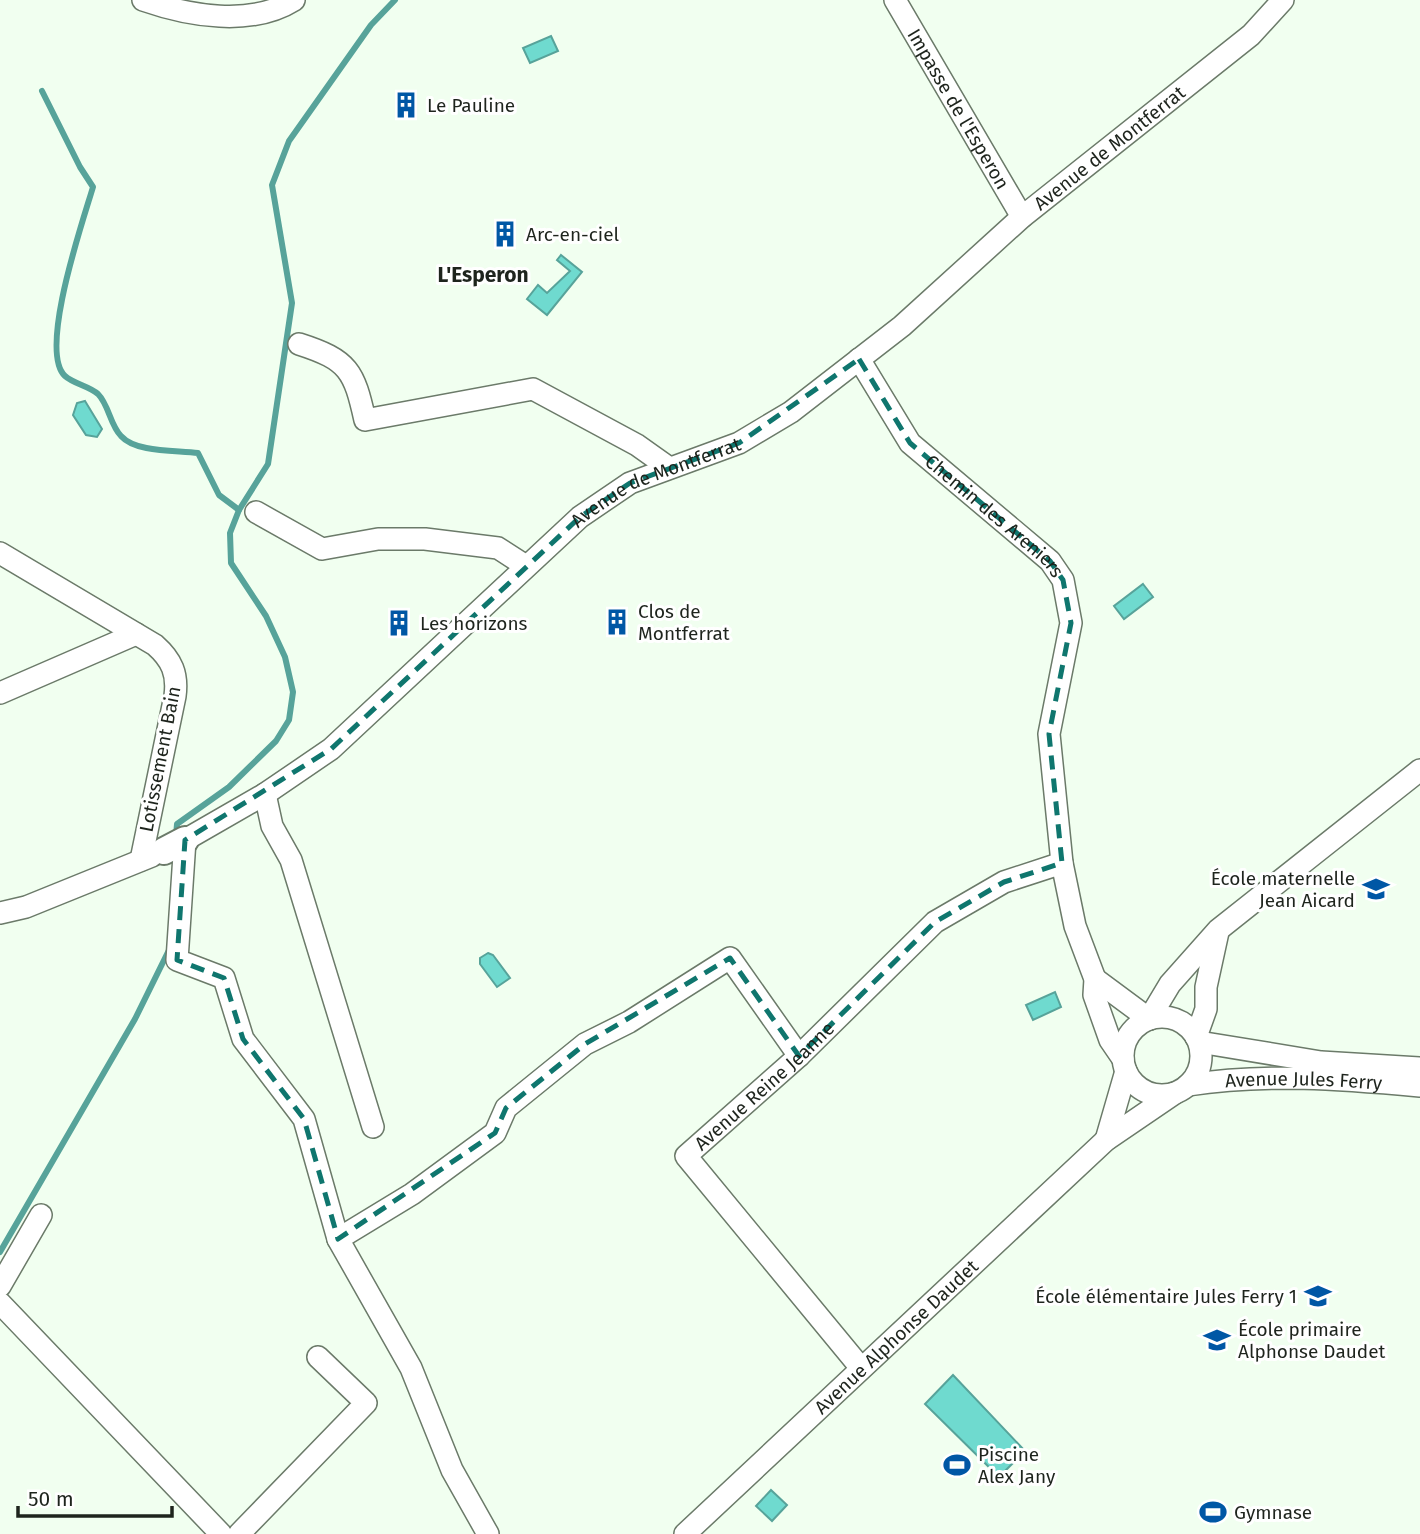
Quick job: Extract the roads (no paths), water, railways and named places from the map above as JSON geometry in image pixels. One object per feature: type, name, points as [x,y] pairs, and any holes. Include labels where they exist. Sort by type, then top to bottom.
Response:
[{"type":"street","points":[[152,2],[209,16],[250,15],[282,7],[294,0]]},
{"type":"street","name":"Impasse de l'Esperon","points":[[895,0],[1022,217]]},
{"type":"street","name":"Avenue de Montferrat","points":[[0,913],[26,907],[168,848],[265,794],[331,749],[580,517],[622,488],[668,467],[739,443],[791,412],[902,326],[1022,217],[1251,35],[1283,0]]},
{"type":"street","points":[[299,344],[327,353],[356,379],[365,420],[533,388],[637,445],[668,467]]},
{"type":"street","name":"Chemin des Areniers","points":[[859,359],[910,443],[1050,561],[1063,580],[1071,623],[1049,734],[1062,863],[1075,926],[1095,979],[1094,995],[1110,1040],[1125,1065]]},
{"type":"street","points":[[256,512],[322,549],[378,540],[425,538],[498,548],[526,566]]},
{"type":"street","name":"Lotissement Bain","points":[[0,553],[136,634],[167,655],[174,669],[177,682],[168,848],[177,960],[224,978],[243,1039],[304,1119],[338,1239]]},
{"type":"street","points":[[0,693],[136,634]]},
{"type":"street","points":[[1106,1140],[1130,1035],[1149,1019],[1170,984],[1218,930],[1420,770]]},
{"type":"street","points":[[265,794],[272,826],[291,860],[373,1127]]},
{"type":"street","name":"Avenue Reine Jeanne","points":[[861,1367],[686,1156],[799,1056],[935,922],[1004,882],[1062,863]]},
{"type":"street","points":[[1125,1065],[1134,1083],[1146,1092],[1161,1095],[1182,1089],[1197,1073],[1201,1059],[1197,1040],[1206,1009],[1206,987],[1218,930]]},
{"type":"street","points":[[488,1534],[452,1470],[411,1368],[338,1239],[412,1194],[495,1133],[506,1108],[585,1044],[629,1022],[730,958],[799,1056]]},
{"type":"street","points":[[1095,979],[1149,1019],[1176,1020],[1197,1040]]},
{"type":"street","name":"Avenue Jules Ferry","points":[[1206,1009],[1233,1046]]},
{"type":"street","name":"Avenue Jules Ferry","points":[[1197,1040],[1321,1062],[1420,1069]]},
{"type":"street","name":"Avenue Jules Ferry","points":[[1182,1089],[1228,1079],[1308,1076],[1420,1086]]},
{"type":"street","name":"Avenue Alphonse Daudet","points":[[685,1534],[1106,1140],[1182,1089]]},
{"type":"street","points":[[0,1286],[41,1216]]},
{"type":"street","points":[[0,1303],[221,1534]]},
{"type":"street","points":[[239,1534],[366,1403],[318,1357]]},
{"type":"water","points":[[551,36],[558,51],[530,63],[523,48]]},
{"type":"water","points":[[561,255],[582,272],[547,315],[527,299],[538,285],[547,293],[570,271],[557,260]]},
{"type":"water","points":[[85,401],[102,429],[97,437],[86,435],[73,415],[77,403]]},
{"type":"water","points":[[1143,584],[1153,597],[1124,619],[1114,606]]},
{"type":"water","points":[[488,953],[493,955],[510,978],[497,987],[480,964],[480,958]]},
{"type":"water","points":[[1055,992],[1061,1007],[1033,1020],[1026,1005]]},
{"type":"water","points":[[953,1375],[1025,1451],[999,1477],[925,1404]]},
{"type":"water","points":[[771,1490],[787,1505],[772,1521],[756,1506]]},
{"type":"waterway","points":[[176,836],[177,824],[229,787],[276,741],[289,720],[293,692],[285,657],[266,616],[231,563],[230,533],[239,510],[268,464],[292,303],[272,185],[289,141],[371,25],[395,0]]},
{"type":"waterway","points":[[42,91],[93,187],[59,314],[58,362],[65,376],[98,394],[117,431],[128,441],[157,450],[198,453],[219,495],[239,510]]},
{"type":"waterway","points":[[0,1252],[135,1019],[170,948]]},
{"type":"place","name":"Le Pauline","points":[[406,105]]},
{"type":"place","name":"Arc-en-ciel","points":[[505,234]]},
{"type":"place","name":"Clos de Montferrat","points":[[617,622]]},
{"type":"place","name":"Les horizons","points":[[399,623]]},
{"type":"place","name":"École maternelle Jean Aicard","points":[[1376,889]]},
{"type":"place","name":"École élémentaire Jules Ferry 1","points":[[1318,1296]]},
{"type":"place","name":"École primaire Alphonse Daudet","points":[[1217,1340]]},
{"type":"place","name":"Piscine Alex Jany","points":[[957,1465]]},
{"type":"place","name":"Gymnase","points":[[1213,1512]]},
{"type":"district","name":"L'Esperon","points":[[483,275]]}]
